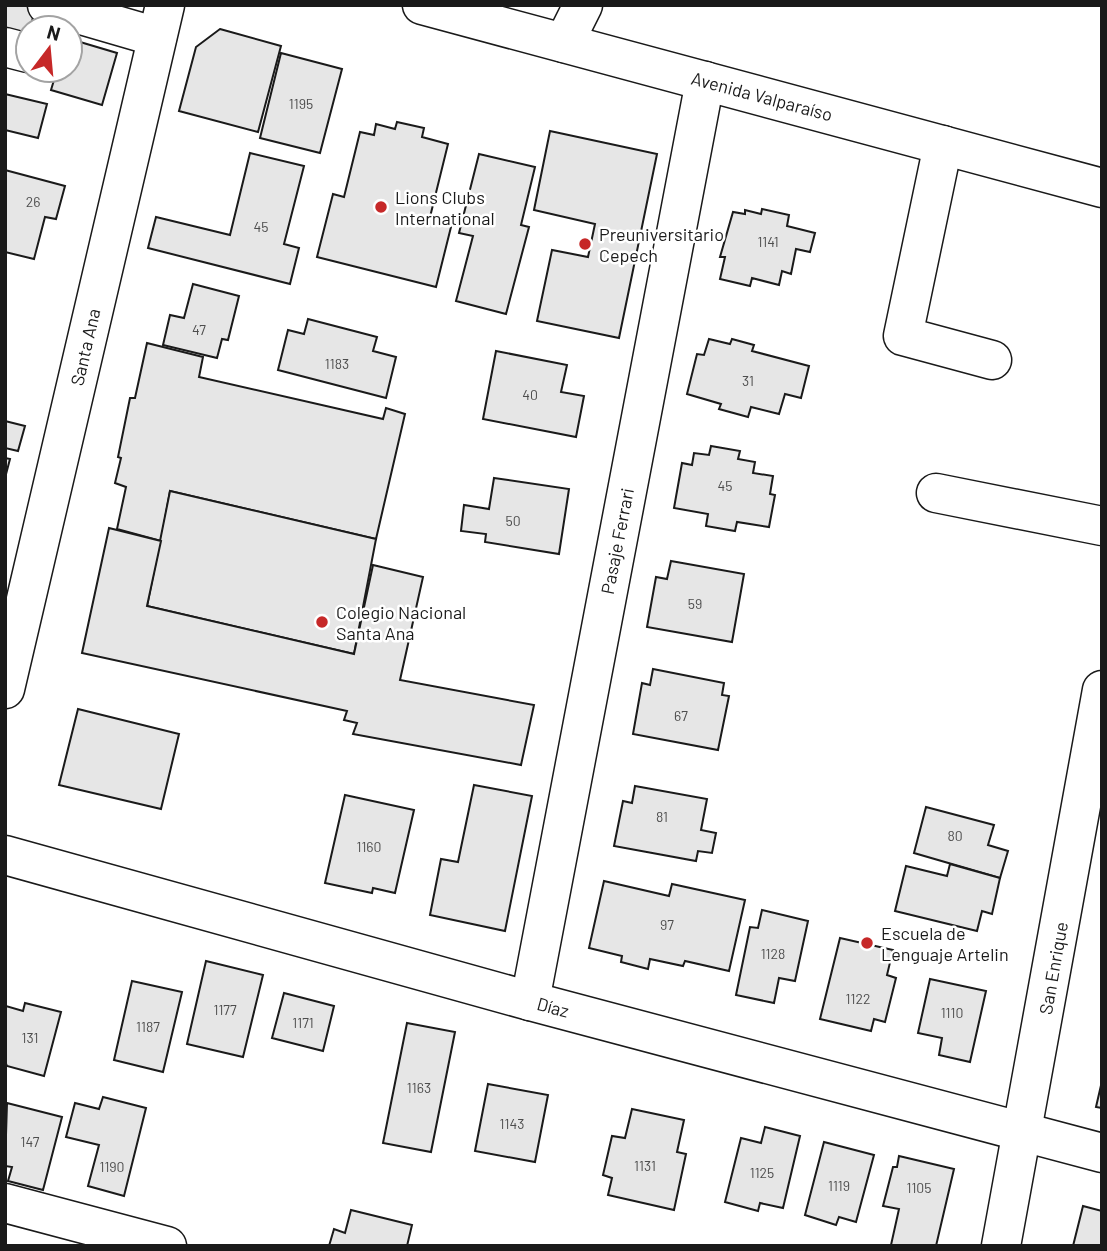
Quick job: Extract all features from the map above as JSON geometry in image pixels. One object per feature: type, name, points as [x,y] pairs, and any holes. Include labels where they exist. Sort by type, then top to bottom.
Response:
[{"type":"street","name":"Avenida Valparaíso","points":[[422,5],[1102,188]]},
{"type":"street","points":[[564,43],[583,5]]},
{"type":"street","points":[[50,11],[161,21]]},
{"type":"street","name":"Santa Ana","points":[[5,689],[161,21]]},
{"type":"street","name":"Pasaje Ferrari","points":[[530,1002],[705,80]]},
{"type":"street","points":[[943,145],[903,336],[992,360]]},
{"type":"street","points":[[936,493],[1102,526]]},
{"type":"street","name":"San Enrique","points":[[1002,1246],[1102,690]]},
{"type":"street","name":"Díaz","points":[[5,855],[530,1002],[1102,1153]]},
{"type":"street","points":[[5,1203],[167,1246]]},
{"type":"building","points":[[5,5],[37,5],[34,14],[14,14],[14,30],[5,28]]},
{"type":"building","points":[[220,29],[281,46],[258,132],[179,111],[196,47]]},
{"type":"building","points":[[84,43],[117,53],[102,105],[51,90],[53,84],[84,84]]},
{"type":"building","points":[[281,53],[342,69],[320,153],[260,138]]},
{"type":"building","points":[[5,94],[47,104],[38,138],[5,130]]},
{"type":"building","name":"Lions Clubs International","points":[[397,122],[424,128],[422,137],[448,144],[430,217],[452,223],[436,287],[317,257],[333,194],[344,197],[360,132],[374,135],[376,124],[395,129]]},
{"type":"building","name":"Preuniversitario Cepech","points":[[550,131],[657,154],[619,338],[537,321],[552,250],[588,257],[595,224],[534,210]]},
{"type":"building","points":[[250,153],[304,166],[284,244],[299,248],[290,284],[148,248],[156,217],[230,235]]},
{"type":"building","points":[[479,154],[535,167],[521,225],[529,227],[506,314],[456,301],[473,236],[459,233]]},
{"type":"building","points":[[5,170],[65,186],[56,219],[45,217],[34,259],[5,252]]},
{"type":"building","points":[[762,209],[789,215],[787,226],[815,233],[810,252],[796,249],[791,274],[782,271],[779,285],[752,278],[750,286],[720,279],[725,257],[720,257],[733,212],[745,214],[745,210],[761,214]]},
{"type":"building","points":[[193,284],[239,296],[228,340],[222,339],[217,358],[163,345],[170,315],[184,318]]},
{"type":"building","points":[[308,319],[377,337],[373,351],[396,357],[386,398],[278,370],[288,330],[304,334]]},
{"type":"building","points":[[709,339],[730,344],[732,339],[754,345],[752,351],[809,366],[801,398],[785,394],[779,414],[751,407],[748,417],[719,409],[721,404],[687,394],[697,354],[704,355]]},
{"type":"building","points":[[147,343],[203,357],[199,377],[383,419],[386,408],[405,414],[376,539],[170,491],[161,541],[117,529],[126,487],[115,483],[121,458],[118,457],[130,398],[135,398]]},
{"type":"building","points":[[496,351],[567,365],[561,392],[584,396],[576,437],[483,419]]},
{"type":"building","points":[[5,421],[25,426],[18,451],[5,448]]},
{"type":"building","points":[[711,446],[740,451],[738,459],[755,462],[753,473],[773,476],[770,494],[775,495],[769,527],[737,522],[735,531],[706,526],[708,514],[674,508],[682,463],[692,465],[694,453],[709,455]]},
{"type":"building","points":[[5,458],[10,459],[5,478]]},
{"type":"building","points":[[494,478],[569,489],[559,554],[485,542],[486,534],[461,531],[464,505],[489,509]]},
{"type":"building","points":[[170,491],[376,539],[354,654],[147,606]]},
{"type":"building","points":[[109,528],[161,541],[147,606],[354,654],[373,565],[423,577],[400,680],[534,705],[521,765],[353,734],[357,723],[344,720],[347,711],[82,653]]},
{"type":"building","points":[[671,561],[744,574],[732,642],[647,627],[656,577],[667,579]]},
{"type":"building","points":[[653,669],[724,683],[722,695],[729,696],[718,750],[633,734],[642,683],[650,685]]},
{"type":"building","points":[[78,709],[179,734],[161,809],[59,785]]},
{"type":"building","points":[[474,785],[532,796],[505,931],[430,915],[441,859],[458,862]]},
{"type":"building","points":[[635,786],[707,799],[701,830],[716,833],[712,853],[698,851],[696,861],[614,846],[623,801],[632,803]]},
{"type":"building","points":[[345,795],[414,810],[395,893],[373,888],[372,893],[325,883]]},
{"type":"building","points":[[926,807],[994,825],[988,845],[1008,851],[1000,878],[914,853]]},
{"type":"building","points":[[950,864],[1000,878],[992,914],[982,911],[977,931],[895,911],[906,866],[947,876]]},
{"type":"building","points":[[604,881],[669,896],[672,884],[745,900],[729,971],[685,961],[683,966],[650,959],[648,969],[621,962],[622,956],[589,948]]},
{"type":"building","points":[[762,910],[808,921],[795,981],[779,978],[774,1003],[736,995],[750,927],[758,928]]},
{"type":"building","points":[[840,938],[893,950],[887,975],[896,978],[885,1022],[874,1019],[871,1031],[820,1019]]},
{"type":"building","points":[[206,961],[263,975],[243,1057],[187,1044]]},
{"type":"building","points":[[930,979],[986,991],[970,1062],[939,1055],[942,1038],[918,1033]]},
{"type":"building","points":[[132,981],[182,992],[163,1072],[114,1060]]},
{"type":"building","points":[[284,993],[334,1006],[323,1051],[272,1038]]},
{"type":"building","points":[[25,1003],[61,1012],[44,1076],[7,1066],[5,1061],[6,1006],[23,1011]]},
{"type":"building","points":[[407,1023],[455,1032],[431,1152],[383,1143]]},
{"type":"building","points":[[1102,1081],[1102,1108],[1096,1107]]},
{"type":"building","points":[[488,1084],[548,1095],[535,1162],[475,1151]]},
{"type":"building","points":[[103,1097],[146,1108],[124,1196],[88,1186],[99,1145],[66,1137],[75,1103],[99,1109]]},
{"type":"building","points":[[7,1103],[62,1117],[43,1190],[8,1181],[12,1167],[5,1166]]},
{"type":"building","points":[[632,1109],[684,1120],[677,1152],[686,1154],[674,1210],[608,1195],[612,1178],[603,1175],[612,1136],[625,1138]]},
{"type":"building","points":[[765,1127],[800,1136],[783,1208],[760,1203],[758,1211],[725,1202],[741,1138],[761,1143]]},
{"type":"building","points":[[824,1142],[874,1155],[856,1222],[839,1217],[836,1225],[805,1215]]},
{"type":"building","points":[[899,1156],[954,1169],[936,1246],[891,1245],[899,1209],[883,1206],[893,1167],[897,1167]]},
{"type":"building","points":[[1083,1206],[1102,1211],[1102,1246],[1073,1246]]},
{"type":"building","points":[[351,1210],[412,1225],[407,1246],[329,1246],[334,1229],[345,1233]]},
{"type":"place","name":"Lions Clubs International","points":[[381,207]]},
{"type":"place","name":"Preuniversitario Cepech","points":[[585,244]]},
{"type":"place","name":"Colegio Nacional Santa Ana","points":[[322,622]]},
{"type":"place","name":"Escuela de Lenguaje Artelin","points":[[867,943]]}]
